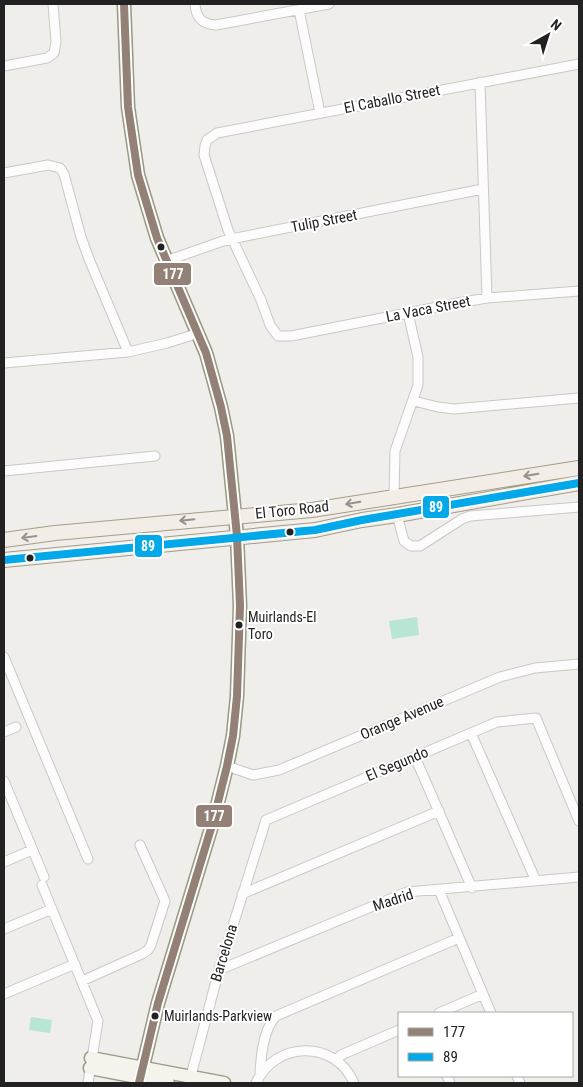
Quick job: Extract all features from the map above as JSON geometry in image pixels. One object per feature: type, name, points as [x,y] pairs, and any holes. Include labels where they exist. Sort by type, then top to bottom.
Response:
[{"type":"main road","points":[[124,4],[128,107],[133,147],[145,200],[166,261],[199,333],[212,372],[225,423],[237,536],[240,606],[238,688],[233,736],[227,766],[213,822],[158,1003],[140,1076]]},
{"type":"main road","name":"El Toro Road","points":[[4,540],[54,533],[312,510],[579,468]]},
{"type":"main road","name":"El Toro Road","points":[[4,560],[314,530],[579,483]]},
{"type":"main road","points":[[394,497],[396,515]]},
{"type":"main road","points":[[90,1063],[168,1083]]},
{"type":"main road","points":[[140,1076],[224,1083]]},
{"type":"street","points":[[4,66],[47,58],[54,53],[56,42],[53,4]]},
{"type":"street","points":[[195,4],[200,21],[208,25],[329,4]]},
{"type":"street","points":[[298,10],[320,113]]},
{"type":"street","name":"El Caballo Street","points":[[232,239],[218,202],[204,155],[207,140],[217,133],[579,64]]},
{"type":"street","points":[[480,82],[487,298]]},
{"type":"street","points":[[4,173],[48,165],[60,168],[64,174],[89,259],[128,352]]},
{"type":"street","name":"Tulip Street","points":[[166,261],[232,239],[484,189]]},
{"type":"street","name":"La Vaca Street","points":[[232,239],[258,293],[270,325],[278,336],[291,336],[487,298],[579,290]]},
{"type":"street","points":[[394,497],[395,450],[414,401],[418,385],[419,363],[408,313]]},
{"type":"street","points":[[4,363],[128,352],[199,333]]},
{"type":"street","points":[[414,401],[454,409],[579,398]]},
{"type":"street","points":[[4,471],[155,456]]},
{"type":"street","points":[[396,515],[404,541],[415,547],[470,516],[579,507]]},
{"type":"street","points":[[4,657],[88,858]]},
{"type":"street","name":"Orange Avenue","points":[[227,766],[253,775],[279,770],[500,677],[535,668],[579,664]]},
{"type":"street","name":"El Segundo","points":[[264,823],[269,818],[496,722],[536,718],[579,821]]},
{"type":"street","points":[[4,732],[16,727]]},
{"type":"street","points":[[471,733],[536,881]]},
{"type":"street","points":[[415,756],[472,888]]},
{"type":"street","points":[[4,781],[32,850],[52,909],[98,1021],[88,1083]]},
{"type":"street","points":[[242,894],[439,811]]},
{"type":"street","name":"Barcelona","points":[[190,1080],[219,970],[264,823]]},
{"type":"street","points":[[82,980],[142,954],[151,945],[165,901],[140,845]]},
{"type":"street","points":[[4,862],[32,850]]},
{"type":"street","name":"Madrid","points":[[219,970],[407,892],[472,888],[579,877]]},
{"type":"street","points":[[439,890],[491,1012]]},
{"type":"street","points":[[4,929],[52,909]]},
{"type":"street","points":[[260,1074],[261,1057],[269,1027],[276,1016],[459,938]]},
{"type":"street","points":[[4,994],[75,964]]},
{"type":"street","points":[[441,1012],[483,994]]},
{"type":"street","points":[[336,1060],[341,1055],[398,1030]]},
{"type":"street","points":[[256,1083],[265,1068],[279,1057],[303,1050],[320,1053],[336,1060],[348,1072],[354,1083]]},
{"type":"green space","points":[[417,617],[419,635],[392,639],[389,621]]},
{"type":"green space","points":[[31,1017],[52,1020],[50,1033],[29,1030]]},
{"type":"transit line","name":"177","points":[[124,4],[128,107],[138,175],[157,238],[206,353],[227,436],[237,536],[240,606],[237,696],[233,736],[227,766],[213,822],[158,1003],[139,1083]]},
{"type":"transit line","name":"89","points":[[4,560],[315,530],[362,520],[579,483]]},
{"type":"place","name":"Muirlands-El Toro","points":[[239,625]]},
{"type":"place","name":"Muirlands-Parkview","points":[[155,1016]]}]
